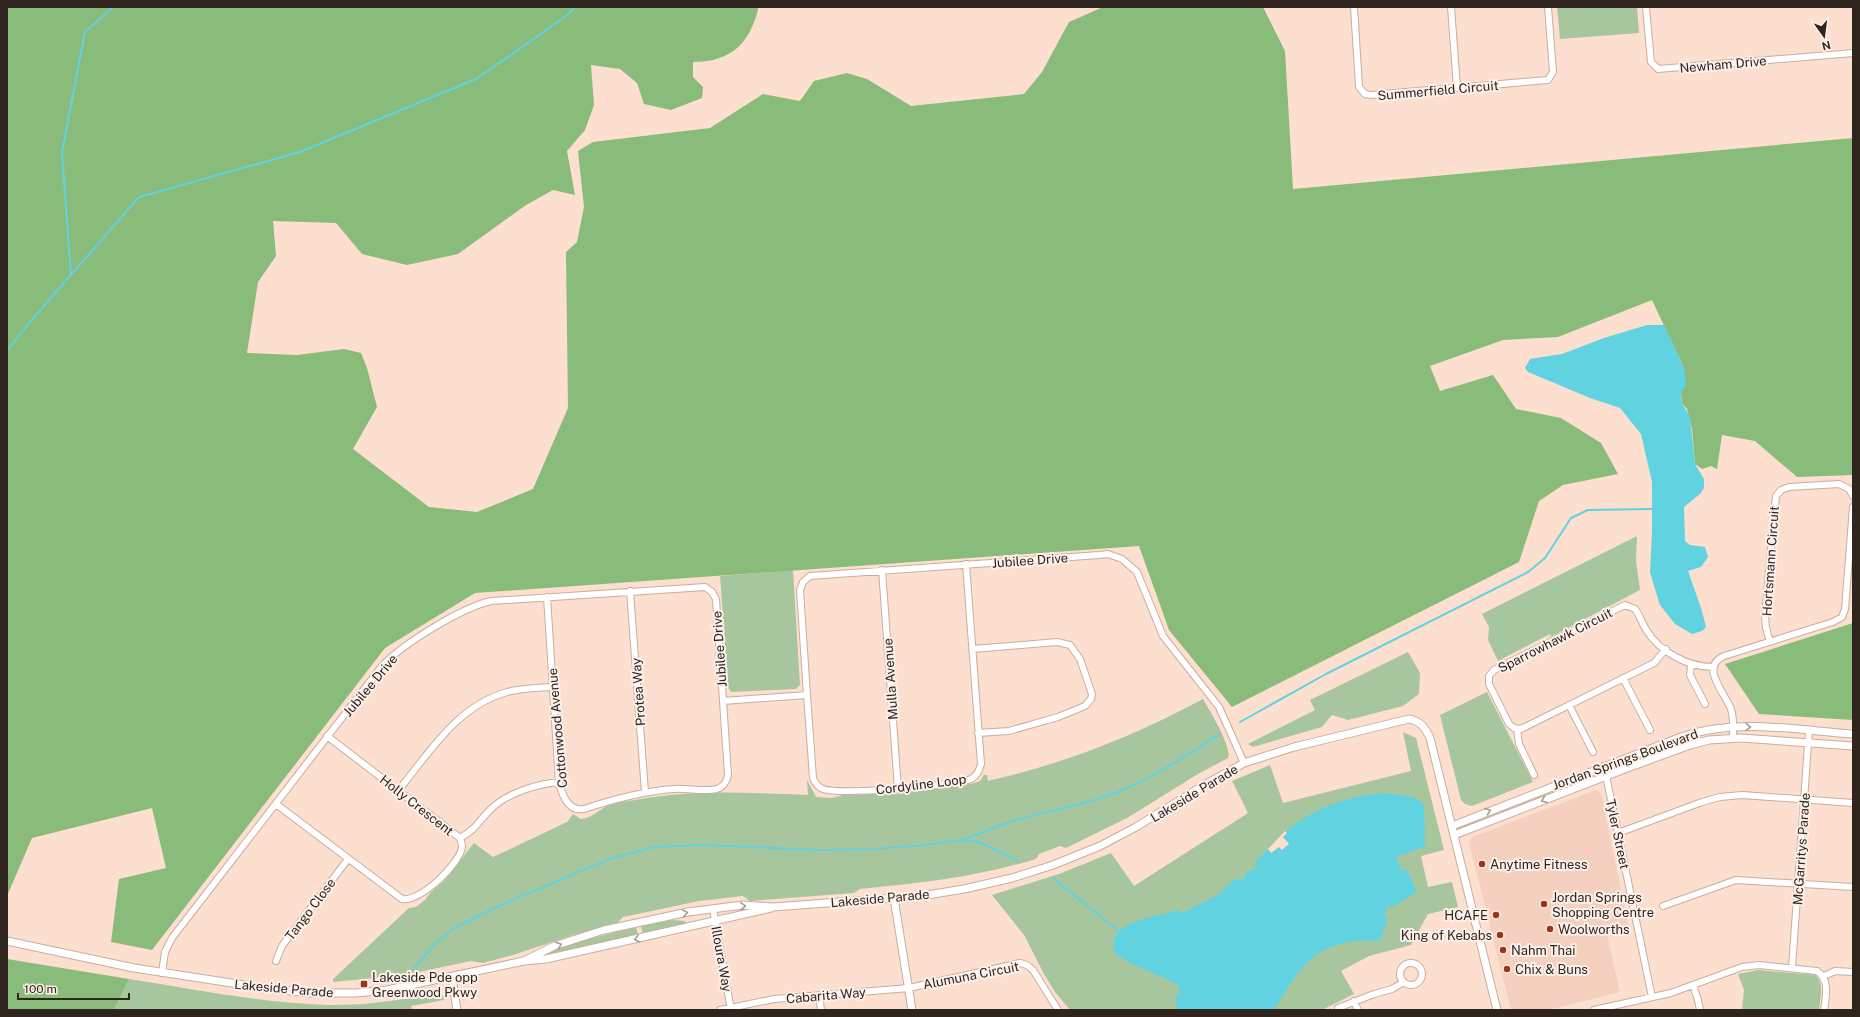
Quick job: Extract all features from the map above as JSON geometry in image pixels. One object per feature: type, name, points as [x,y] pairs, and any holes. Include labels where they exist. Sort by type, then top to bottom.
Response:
[{"type":"street","name":"Summerfield Circuit","points":[[1354,7],[1359,85],[1363,93],[1371,95],[1543,82],[1552,78],[1553,72],[1548,7]]},
{"type":"street","points":[[1451,7],[1457,88]]},
{"type":"street","name":"Newham Drive","points":[[1646,7],[1651,62],[1658,69],[1853,53]]},
{"type":"street","name":"Hortsmann Circuit","points":[[1770,642],[1766,628],[1765,616],[1776,496],[1781,490],[1789,486],[1840,484],[1849,489],[1853,496]]},
{"type":"street","points":[[1733,738],[1732,711],[1715,678],[1713,667],[1715,663],[1721,658],[1833,622],[1843,614],[1853,507]]},
{"type":"street","name":"Jubilee Drive","points":[[162,973],[165,952],[172,938],[382,666],[404,646],[464,611],[480,604],[502,600],[701,586],[712,592],[716,599],[723,701],[807,695],[800,590],[802,582],[806,578],[815,575],[1108,554],[1127,562],[1133,567],[1141,580],[1159,628],[1167,643],[1206,688],[1224,716],[1244,763]]},
{"type":"street","name":"Cordyline Loop","points":[[807,695],[812,772],[815,783],[818,786],[828,790],[898,789],[945,784],[973,777],[978,772],[981,764],[966,564]]},
{"type":"street","name":"Mulla Avenue","points":[[882,570],[898,789]]},
{"type":"street","name":"Protea Way","points":[[630,591],[645,792]]},
{"type":"street","name":"Cottonwood Avenue","points":[[547,597],[559,782],[571,808],[579,810],[645,792],[673,789],[717,789],[724,784],[728,775],[723,701]]},
{"type":"street","name":"Sparrowhawk Circuit","points":[[1517,729],[1509,724],[1488,684],[1489,676],[1498,668],[1625,605],[1635,609],[1650,636],[1666,649],[1691,664],[1713,667]]},
{"type":"street","points":[[972,648],[1057,642],[1070,645],[1080,659],[1092,694],[1091,699],[1085,706],[1058,717],[1009,731],[978,734]]},
{"type":"street","points":[[1534,775],[1519,744],[1517,729],[1524,728],[1654,663],[1666,649]]},
{"type":"street","points":[[1691,664],[1690,675],[1705,704]]},
{"type":"street","points":[[1623,678],[1650,730]]},
{"type":"street","points":[[398,791],[441,737],[464,715],[505,693],[526,689],[552,687]]},
{"type":"street","points":[[1570,705],[1593,752]]},
{"type":"street","name":"Lakeside Parade","points":[[524,961],[554,946],[604,930],[663,917],[743,906],[773,907],[943,893],[981,886],[1012,878],[1060,863],[1100,846],[1136,827],[1206,784],[1244,763],[1294,747],[1409,719],[1416,720],[1426,729],[1430,738],[1497,1010]]},
{"type":"street","name":"Jordan Springs Boulevard","points":[[1452,826],[1692,733],[1733,726],[1853,734]]},
{"type":"street","name":"McGarritys Parade","points":[[1792,968],[1809,731]]},
{"type":"street","name":"Holly Crescent","points":[[276,804],[398,897],[410,900],[431,886],[444,874],[461,851],[462,847],[460,838],[327,736]]},
{"type":"street","name":"Jordan Springs Boulevard","points":[[1454,835],[1690,745],[1713,740],[1733,738],[1853,746]]},
{"type":"street","name":"Tyler Street","points":[[1604,766],[1652,997]]},
{"type":"street","points":[[460,838],[473,830],[497,804],[536,785],[559,782]]},
{"type":"street","points":[[1618,833],[1702,802],[1720,797],[1742,795],[1853,803]]},
{"type":"street","name":"Tango Close","points":[[276,961],[282,946],[348,859]]},
{"type":"street","points":[[1662,906],[1736,880],[1853,887]]},
{"type":"street","points":[[894,898],[912,1010]]},
{"type":"street","name":"Lakeside Parade","points":[[7,941],[109,964],[162,973],[286,991],[333,994],[387,990],[452,978],[524,961],[546,959],[773,907]]},
{"type":"street","name":"Illoura Way","points":[[713,909],[731,1009]]},
{"type":"street","name":"Alumuna Circuit","points":[[909,988],[1020,963],[1027,965],[1033,970],[1058,1010]]},
{"type":"street","points":[[1594,1010],[1652,997],[1693,985],[1742,967],[1759,966],[1814,969],[1824,976],[1826,988],[1824,1010]]},
{"type":"street","points":[[1824,976],[1835,972],[1853,972]]},
{"type":"street","points":[[452,978],[457,1010]]},
{"type":"street","points":[[1338,1008],[1354,1001],[1392,989],[1404,982]]},
{"type":"street","points":[[1693,985],[1700,1010]]},
{"type":"street","name":"Cabarita Way","points":[[720,1010],[731,1009],[774,999],[909,988]]},
{"type":"street","points":[[819,995],[821,1010]]},
{"type":"street","points":[[1354,1001],[1358,1010]]},
{"type":"shaded area","points":[[1596,790],[1601,793],[1629,928],[1607,934],[1620,992],[1548,1010],[1511,1010],[1469,842],[1472,837]]},
{"type":"green space","points":[[7,7],[758,7],[758,11],[750,32],[738,47],[723,57],[714,60],[693,62],[693,77],[703,87],[702,98],[671,110],[644,104],[637,83],[620,69],[591,65],[594,105],[585,130],[567,151],[575,195],[553,190],[526,205],[458,254],[407,265],[362,254],[336,223],[273,221],[276,256],[258,282],[247,353],[297,355],[344,349],[361,353],[367,368],[377,407],[353,449],[429,507],[477,512],[533,489],[568,408],[566,252],[577,242],[584,207],[578,151],[593,142],[710,128],[763,94],[800,101],[814,81],[847,73],[867,79],[911,106],[1024,94],[1042,72],[1069,22],[1103,7],[1263,7],[1285,51],[1293,189],[1853,138],[1853,475],[1797,477],[1755,441],[1722,435],[1717,469],[1711,466],[1702,469],[1695,464],[1692,429],[1687,409],[1682,403],[1681,393],[1684,368],[1652,300],[1558,337],[1503,340],[1430,366],[1440,391],[1493,375],[1516,409],[1561,418],[1601,443],[1618,474],[1563,485],[1539,501],[1519,562],[1232,707],[1169,630],[1139,546],[475,593],[385,648],[152,950],[111,942],[119,879],[166,868],[152,808],[32,838],[7,896]]},
{"type":"green space","points":[[1557,7],[1637,7],[1639,33],[1560,39]]},
{"type":"green space","points":[[1637,536],[1636,561],[1640,590],[1551,637],[1550,634],[1498,661],[1488,640],[1489,627],[1482,614]]},
{"type":"green space","points":[[793,570],[800,685],[796,689],[731,692],[728,687],[720,576]]},
{"type":"green space","points":[[1853,623],[1853,720],[1759,714],[1725,664]]},
{"type":"green space","points":[[1408,652],[1420,673],[1419,694],[1403,706],[1348,720],[1332,715],[1322,727],[1253,747],[1248,744],[1315,710],[1310,700]]},
{"type":"green space","points":[[1487,692],[1533,782],[1472,806],[1465,804],[1461,800],[1440,715]]},
{"type":"green space","points":[[1203,699],[1224,738],[1229,753],[1228,758],[1198,774],[1127,818],[1066,848],[1060,846],[1039,854],[1036,859],[971,875],[928,882],[860,889],[854,893],[750,901],[743,896],[699,901],[623,917],[617,923],[483,963],[471,961],[405,975],[333,982],[333,979],[409,908],[416,907],[425,900],[431,892],[445,880],[474,843],[493,857],[567,822],[573,814],[581,819],[613,804],[662,796],[724,792],[808,795],[807,780],[816,797],[832,798],[843,795],[903,793],[971,784],[980,781],[984,775],[987,775],[988,781],[1073,757],[1100,747],[1151,725]]},
{"type":"green space","points":[[1403,732],[1416,738],[1444,850],[1421,856],[1428,887],[1452,882],[1458,907],[1428,914],[1411,945],[1369,956],[1341,971],[1354,994],[1322,1010],[1070,1010],[1055,992],[1024,935],[992,895],[1059,874],[1111,853],[1134,886],[1248,813],[1232,781],[1270,765],[1283,803],[1411,771]]},
{"type":"green space","points":[[672,920],[685,921],[686,924],[643,934],[641,926]]},
{"type":"green space","points":[[636,927],[638,935],[550,955],[549,952],[577,942]]},
{"type":"green space","points":[[7,959],[129,979],[114,1010],[7,1010]]},
{"type":"green space","points":[[1758,970],[1815,975],[1821,986],[1819,1010],[1742,1010],[1744,990],[1738,974]]},
{"type":"green space","points":[[129,979],[227,995],[301,1004],[340,1005],[368,1003],[438,993],[443,996],[444,1000],[411,1006],[412,1010],[114,1010]]},
{"type":"water","points":[[1647,325],[1664,325],[1684,368],[1686,385],[1681,393],[1682,403],[1690,417],[1695,464],[1704,479],[1704,488],[1700,494],[1684,507],[1685,541],[1690,545],[1705,547],[1708,557],[1701,567],[1688,571],[1706,627],[1702,631],[1692,634],[1675,624],[1660,605],[1650,572],[1652,482],[1641,434],[1620,408],[1590,398],[1528,372],[1525,368],[1530,359],[1562,354],[1604,338]]},
{"type":"water","points":[[1387,793],[1412,797],[1424,804],[1425,846],[1396,857],[1402,871],[1407,869],[1417,892],[1392,907],[1388,906],[1384,916],[1388,918],[1380,941],[1343,943],[1317,954],[1295,977],[1274,1010],[1176,1010],[1177,1004],[1175,999],[1177,995],[1181,994],[1178,985],[1126,961],[1114,952],[1114,941],[1119,932],[1127,926],[1136,921],[1178,910],[1182,913],[1220,894],[1224,888],[1238,878],[1240,880],[1245,878],[1246,872],[1255,869],[1256,861],[1278,839],[1292,827],[1313,813],[1349,799]]},
{"type":"pier","points":[[1285,831],[1287,833],[1283,837],[1289,844],[1282,850],[1279,847],[1271,853],[1268,849]]},
{"type":"waterway","points":[[71,275],[62,152],[85,32],[113,7]]},
{"type":"waterway","points":[[7,351],[34,317],[139,197],[300,152],[476,79],[565,17],[575,7]]},
{"type":"waterway","points":[[1240,722],[1326,674],[1528,572],[1545,558],[1571,518],[1588,510],[1652,509]]},
{"type":"waterway","points":[[826,850],[876,849],[942,843],[965,839],[1010,822],[1102,798],[1115,793],[1156,774],[1220,734]]},
{"type":"waterway","points":[[963,840],[978,842],[1017,860]]},
{"type":"waterway","points":[[414,968],[436,943],[454,928],[496,907],[612,858],[655,847],[700,845],[822,850]]},
{"type":"waterway","points":[[1053,878],[1121,933]]},
{"type":"place","name":"Anytime Fitness","points":[[1482,864]]},
{"type":"place","name":"Jordan Springs Shopping Centre","points":[[1544,904]]},
{"type":"place","name":"HCAFE","points":[[1496,915]]},
{"type":"place","name":"Woolworths","points":[[1550,929]]},
{"type":"place","name":"King of Kebabs","points":[[1500,935]]},
{"type":"place","name":"Nahm Thai","points":[[1503,950]]},
{"type":"place","name":"Chix & Buns","points":[[1507,969]]},
{"type":"place","name":"Lakeside Pde opp Greenwood Pkwy","points":[[364,984]]}]
